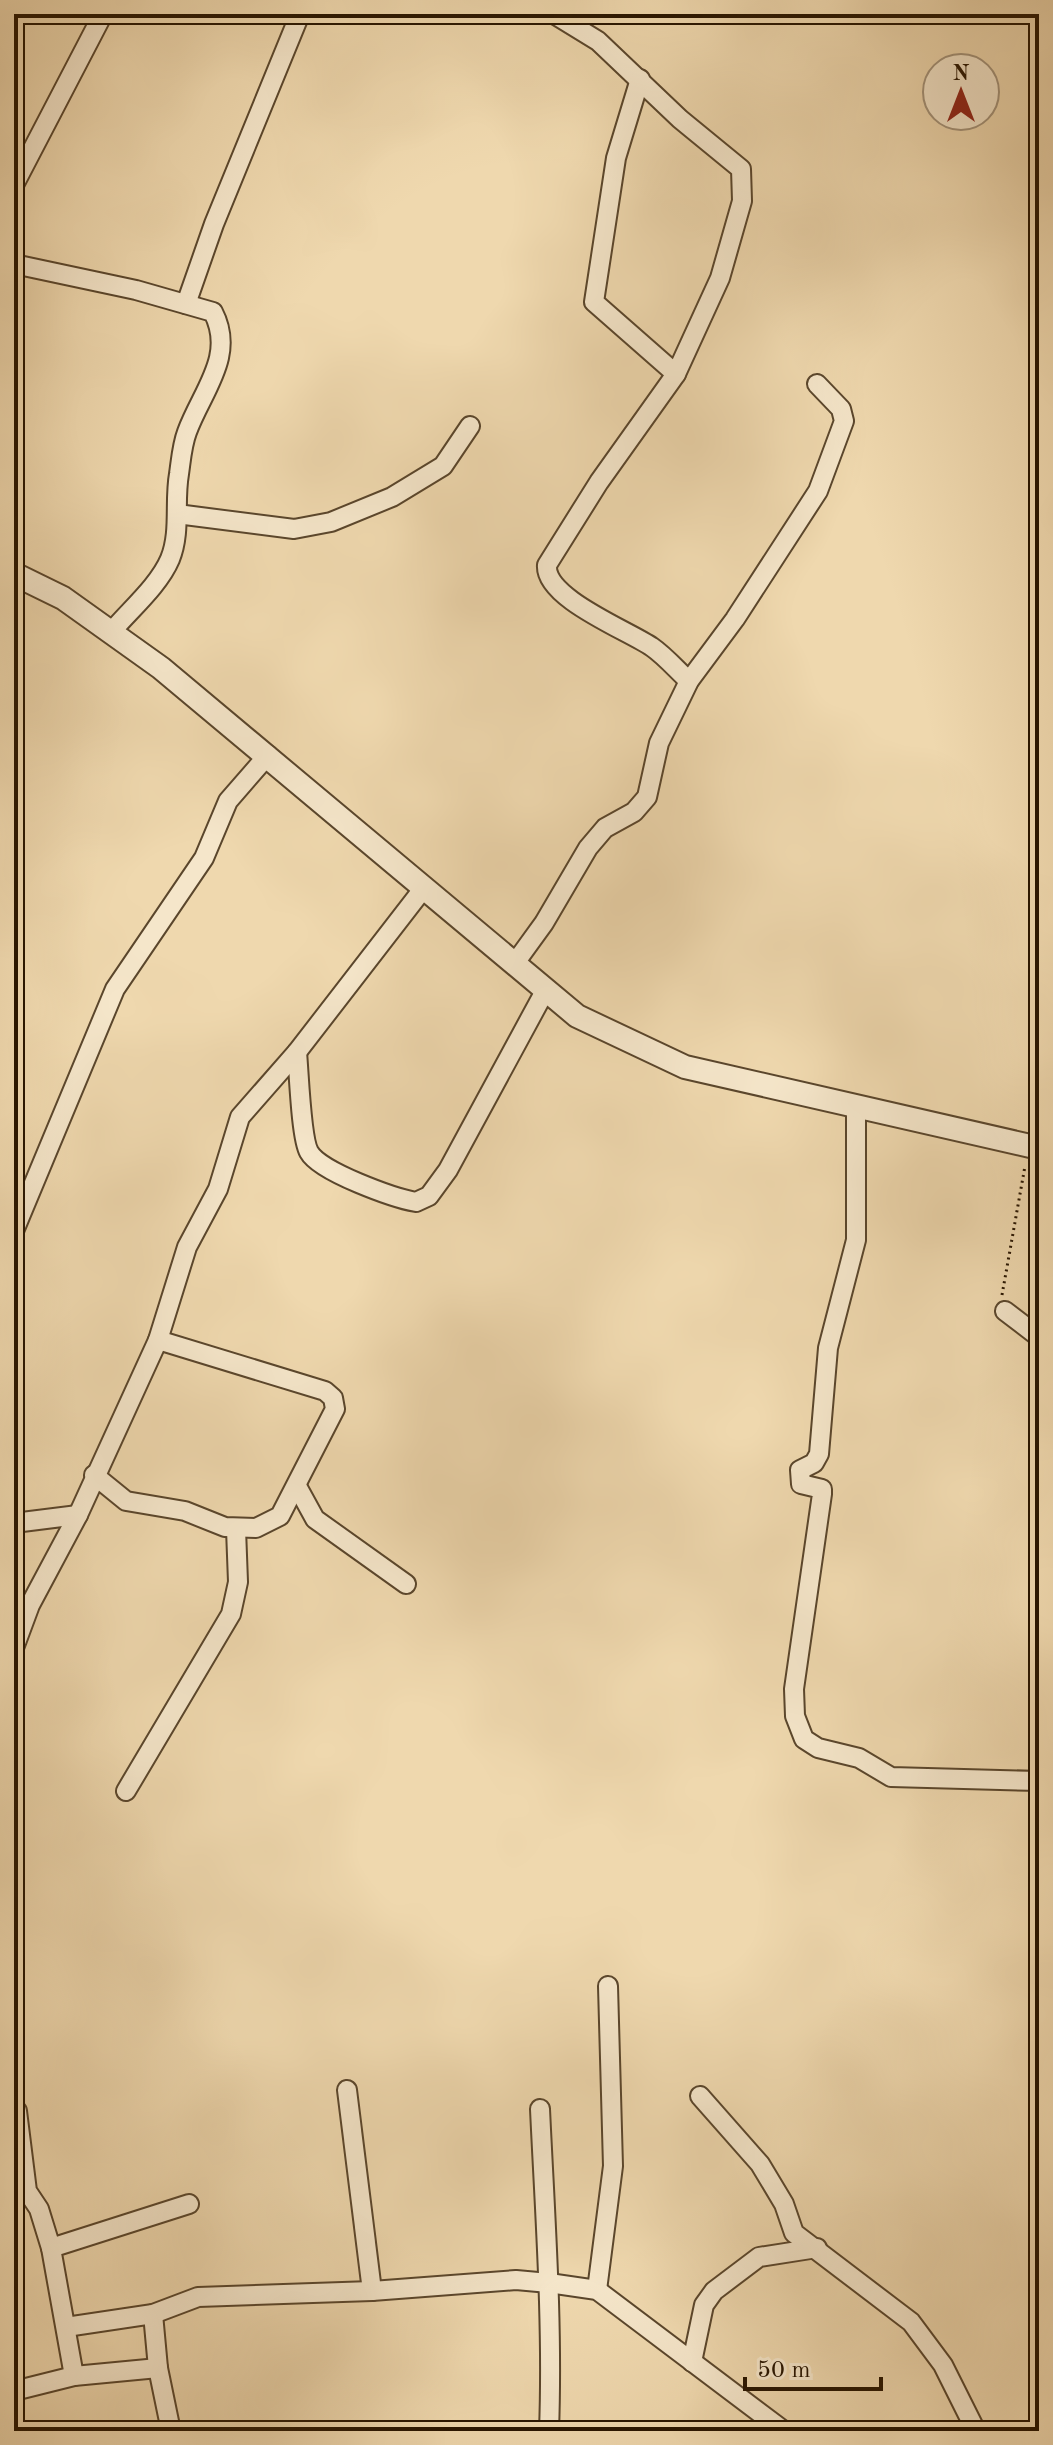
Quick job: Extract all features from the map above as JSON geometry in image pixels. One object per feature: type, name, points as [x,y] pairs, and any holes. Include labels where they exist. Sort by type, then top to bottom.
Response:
[{"type":"street","points":[[14,185],[103,14]]},
{"type":"street","points":[[186,304],[214,224],[300,14]]},
{"type":"street","points":[[554,14],[598,41],[680,119],[741,169],[742,201],[720,278],[676,374],[599,482],[547,565],[546,573],[549,581],[571,599],[653,648],[689,681]]},
{"type":"street","points":[[640,79],[616,158],[594,302],[676,374]]},
{"type":"street","points":[[14,264],[213,312],[221,326],[222,349],[215,375],[186,433],[177,487],[175,545],[169,563],[113,630]]},
{"type":"street","points":[[515,963],[544,923],[588,848],[605,828],[634,812],[647,797],[659,743],[689,681],[735,619],[818,491],[844,421],[841,409],[817,384]]},
{"type":"street","points":[[177,514],[294,529],[331,522],[392,497],[443,466],[470,426]]},
{"type":"street","points":[[15,578],[63,598],[113,630],[268,755],[577,1016],[685,1067],[1034,1146]]},
{"type":"street","points":[[15,1226],[115,989],[204,858],[228,801],[268,755]]},
{"type":"street","points":[[14,1648],[30,1605],[78,1515],[158,1340],[187,1247],[218,1189],[240,1117],[297,1052],[423,889]]},
{"type":"street","points":[[297,1052],[308,1152],[320,1164],[348,1177],[416,1202],[429,1196],[448,1170],[545,991]]},
{"type":"street","points":[[856,1106],[856,1240],[828,1348],[819,1454],[814,1463],[800,1470],[798,1479],[801,1484],[822,1489],[822,1494],[794,1689],[795,1716],[804,1739],[859,1758],[891,1777],[1039,1781]]},
{"type":"street","points":[[1005,1311],[1039,1337]]},
{"type":"street","points":[[94,1475],[126,1501],[185,1511],[236,1529],[256,1528],[280,1516],[298,1488],[335,1409],[333,1398],[325,1391],[158,1340]]},
{"type":"street","points":[[298,1488],[315,1519],[406,1584]]},
{"type":"street","points":[[14,1523],[78,1515]]},
{"type":"street","points":[[280,1516],[315,1519]]},
{"type":"street","points":[[126,1791],[231,1614],[238,1582],[236,1529]]},
{"type":"street","points":[[597,2290],[613,2166],[608,1986]]},
{"type":"street","points":[[347,2090],[372,2291]]},
{"type":"street","points":[[700,2096],[760,2164],[784,2204],[794,2233],[911,2322],[943,2365],[976,2431]]},
{"type":"street","points":[[540,2109],[545,2251],[552,2332],[549,2431]]},
{"type":"street","points":[[17,2111],[27,2191],[39,2209],[51,2248],[74,2376]]},
{"type":"street","points":[[51,2248],[189,2204]]},
{"type":"street","points":[[692,2362],[704,2305],[714,2291],[759,2257],[817,2248]]},
{"type":"street","points":[[66,2327],[153,2314],[198,2297],[372,2291],[516,2280],[549,2283],[597,2290],[784,2431]]},
{"type":"street","points":[[153,2314],[158,2368],[171,2431]]},
{"type":"street","points":[[14,2391],[74,2376],[158,2368]]},
{"type":"path","points":[[1005,1311],[1001,1292],[1034,1146]]}]
